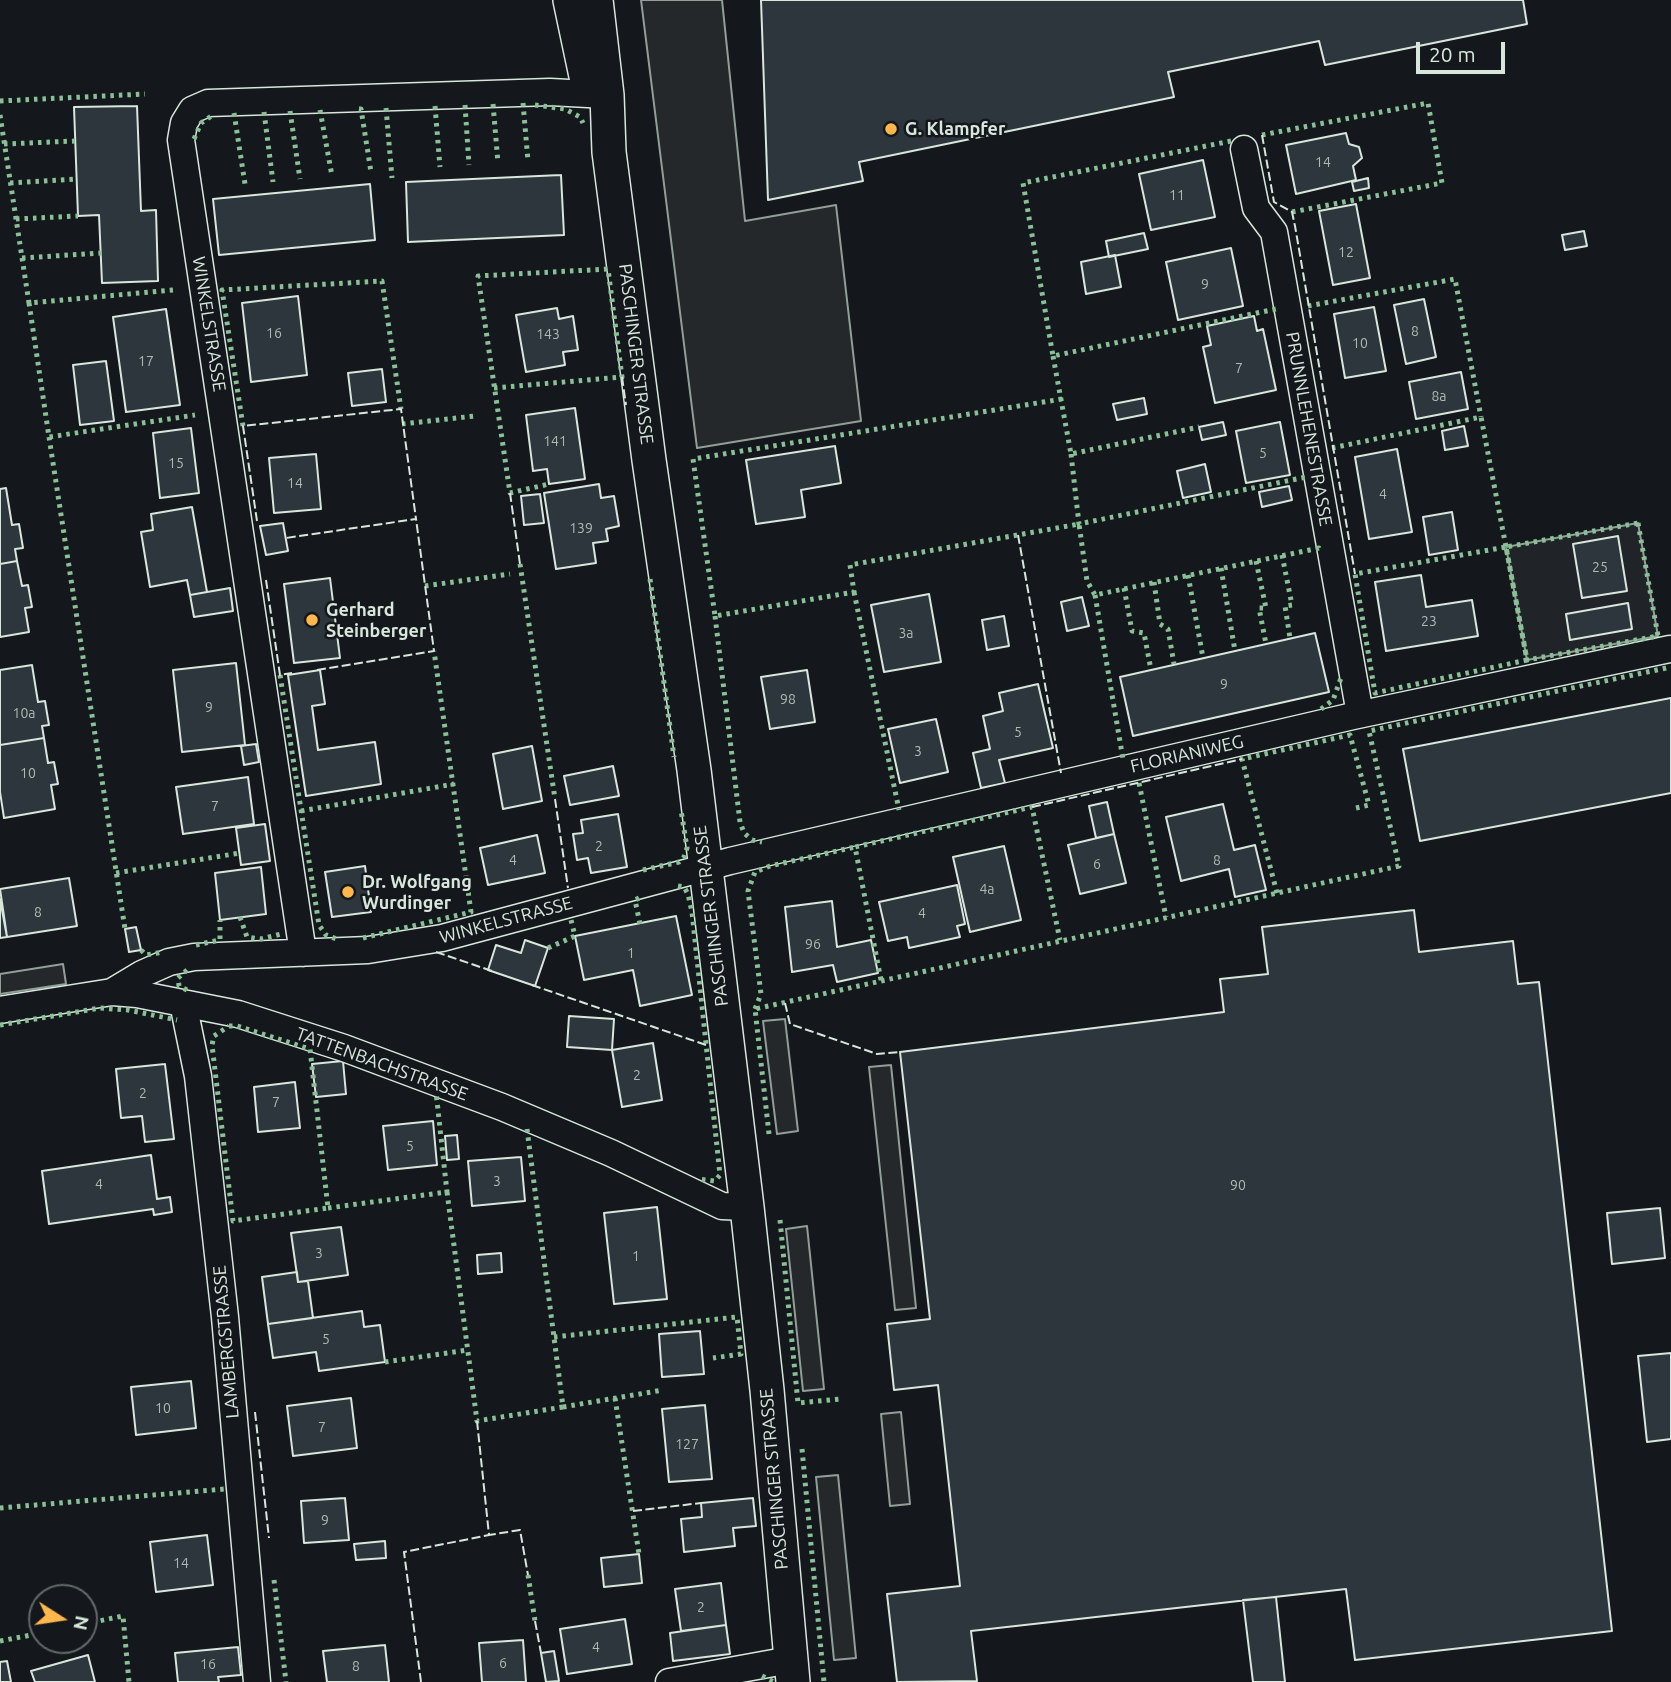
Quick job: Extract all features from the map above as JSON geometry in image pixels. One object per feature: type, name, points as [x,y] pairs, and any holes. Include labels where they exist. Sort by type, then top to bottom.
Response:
[{"type":"street","name":"PASCHINGER STRASSE","points":[[570,0],[599,95],[609,152],[706,868],[767,1390],[791,1671]]},
{"type":"street","name":"PASCHINGER STRASSE","points":[[596,0],[599,95]]},
{"type":"street","name":"WINKELSTRASSE","points":[[303,953],[181,141],[184,122],[192,110],[208,103],[550,92],[599,95]]},
{"type":"street","name":"PRUNNLEHENESTRASSE","points":[[1244,149],[1256,208],[1274,232],[1360,714]]},
{"type":"street","name":"FLORIANIWEG","points":[[706,868],[1360,714],[1670,649]]},
{"type":"street","name":"WINKELSTRASSE","points":[[112,992],[169,962],[194,957],[369,950],[442,938],[706,868]]},
{"type":"street","name":"TATTENBACHSTRASSE","points":[[0,1010],[112,992],[137,994],[238,1014],[367,1057],[502,1107],[611,1153],[722,1206],[747,1207]]},
{"type":"street","name":"LAMBERGSTRASSE","points":[[183,1003],[198,1076],[225,1317],[257,1682]]},
{"type":"street","points":[[669,1682],[791,1671]]},
{"type":"shaded area","points":[[641,0],[722,0],[745,221],[836,205],[861,421],[697,448]]},
{"type":"shaded area","points":[[1638,523],[1658,636],[1527,660],[1506,547]]},
{"type":"shaded area","points":[[63,964],[66,984],[0,994],[0,974]]},
{"type":"shaded area","points":[[785,1019],[798,1131],[777,1134],[763,1021]]},
{"type":"shaded area","points":[[891,1065],[916,1308],[895,1310],[869,1067]]},
{"type":"shaded area","points":[[807,1226],[824,1389],[803,1391],[786,1229]]},
{"type":"shaded area","points":[[901,1412],[910,1504],[890,1506],[881,1414]]},
{"type":"shaded area","points":[[838,1475],[856,1658],[834,1660],[816,1477]]},
{"type":"building","name":"G. Klampfer","points":[[761,0],[1523,0],[1527,24],[1325,65],[1319,41],[1168,72],[1174,97],[859,162],[863,181],[768,200]]},
{"type":"building","points":[[137,106],[141,211],[156,210],[158,281],[102,283],[99,215],[78,216],[74,107]]},
{"type":"building","points":[[1346,133],[1349,144],[1359,147],[1362,158],[1353,166],[1356,180],[1296,194],[1286,145]]},
{"type":"building","points":[[1203,160],[1215,217],[1151,230],[1139,174]]},
{"type":"building","points":[[561,175],[564,235],[408,242],[406,182]]},
{"type":"building","points":[[1368,178],[1369,188],[1354,191],[1352,182]]},
{"type":"building","points":[[370,184],[375,240],[219,255],[213,199]]},
{"type":"building","points":[[1356,204],[1370,278],[1333,285],[1319,211]]},
{"type":"building","points":[[1584,231],[1587,246],[1565,250],[1562,235]]},
{"type":"building","points":[[1144,233],[1148,249],[1109,257],[1106,241]]},
{"type":"building","points":[[1231,248],[1243,306],[1178,320],[1166,262]]},
{"type":"building","points":[[1115,255],[1121,287],[1086,294],[1081,262]]},
{"type":"building","points":[[298,296],[307,375],[251,382],[242,303]]},
{"type":"building","points":[[1424,299],[1436,357],[1406,364],[1394,305]]},
{"type":"building","points":[[1374,307],[1386,371],[1345,378],[1334,314]]},
{"type":"building","points":[[557,308],[559,319],[573,316],[578,350],[563,352],[565,365],[526,372],[516,315]]},
{"type":"building","points":[[166,309],[180,405],[126,412],[113,317]]},
{"type":"building","points":[[1254,316],[1257,331],[1263,329],[1276,390],[1215,403],[1203,347],[1211,345],[1207,326]]},
{"type":"building","points":[[106,361],[114,421],[80,425],[73,365]]},
{"type":"building","points":[[382,369],[386,402],[352,406],[348,373]]},
{"type":"building","points":[[1461,372],[1468,409],[1416,419],[1409,382]]},
{"type":"building","points":[[1144,398],[1147,414],[1117,420],[1113,404]]},
{"type":"building","points":[[575,408],[585,479],[549,484],[547,469],[533,471],[526,415]]},
{"type":"building","points":[[1223,422],[1226,435],[1202,440],[1199,427]]},
{"type":"building","points":[[1280,422],[1290,475],[1246,483],[1236,431]]},
{"type":"building","points":[[1464,426],[1468,446],[1445,450],[1442,431]]},
{"type":"building","points":[[191,428],[199,493],[160,498],[153,433]]},
{"type":"building","points":[[835,446],[841,483],[801,490],[805,517],[756,524],[746,460]]},
{"type":"building","points":[[1397,449],[1412,532],[1369,539],[1355,457]]},
{"type":"building","points":[[316,454],[321,509],[274,513],[269,458]]},
{"type":"building","points":[[1205,464],[1211,492],[1183,498],[1177,471]]},
{"type":"building","points":[[599,484],[601,498],[614,496],[619,526],[606,529],[608,541],[593,543],[596,563],[556,569],[544,493]]},
{"type":"building","points":[[1289,486],[1292,500],[1262,507],[1259,492]]},
{"type":"building","points":[[6,488],[12,525],[19,524],[23,548],[15,549],[17,561],[0,564],[0,489]]},
{"type":"building","points":[[540,494],[544,523],[524,525],[521,496]]},
{"type":"building","points":[[192,507],[207,592],[190,595],[187,580],[150,587],[141,532],[153,530],[151,514]]},
{"type":"building","points":[[1452,512],[1458,550],[1429,555],[1423,517]]},
{"type":"building","points":[[283,523],[288,551],[266,555],[260,526]]},
{"type":"building","points":[[1618,536],[1627,591],[1582,598],[1573,544]]},
{"type":"building","points":[[17,561],[22,586],[28,585],[32,607],[25,608],[29,632],[0,637],[0,564]]},
{"type":"building","points":[[1421,575],[1426,607],[1472,600],[1478,636],[1386,651],[1375,582]]},
{"type":"building","name":"Gerhard Steinberger","points":[[330,578],[340,658],[294,663],[284,584]]},
{"type":"building","points":[[230,588],[233,611],[194,617],[190,595]]},
{"type":"building","points":[[929,594],[941,662],[884,672],[871,605]]},
{"type":"building","points":[[1082,597],[1089,626],[1067,631],[1061,602]]},
{"type":"building","points":[[1628,603],[1632,629],[1570,640],[1566,614]]},
{"type":"building","points":[[1004,616],[1009,646],[987,650],[982,620]]},
{"type":"building","points":[[1315,633],[1329,692],[1133,736],[1120,677]]},
{"type":"building","points":[[236,663],[245,745],[182,752],[173,670]]},
{"type":"building","points":[[32,665],[38,702],[45,701],[49,725],[42,726],[44,738],[0,745],[0,670]]},
{"type":"building","points":[[320,670],[325,704],[312,706],[318,750],[375,742],[381,784],[306,796],[288,675]]},
{"type":"building","points":[[807,670],[815,722],[770,729],[761,677]]},
{"type":"building","points":[[1038,684],[1053,748],[999,760],[1005,783],[981,788],[973,753],[990,749],[983,716],[1003,711],[999,693]]},
{"type":"building","points":[[1671,698],[1671,793],[1420,841],[1403,749]]},
{"type":"building","points":[[936,719],[948,772],[900,783],[888,729]]},
{"type":"building","points":[[44,738],[48,763],[54,762],[58,784],[51,785],[55,809],[4,818],[0,792],[0,745]]},
{"type":"building","points":[[256,744],[259,762],[244,765],[241,746]]},
{"type":"building","points":[[532,746],[542,801],[503,809],[493,754]]},
{"type":"building","points":[[613,766],[619,796],[570,805],[564,776]]},
{"type":"building","points":[[248,777],[254,824],[183,834],[176,787]]},
{"type":"building","points":[[1107,802],[1114,834],[1096,838],[1089,806]]},
{"type":"building","points":[[1223,804],[1234,850],[1255,845],[1266,890],[1235,897],[1229,869],[1181,881],[1166,817]]},
{"type":"building","points":[[618,814],[627,867],[591,873],[588,858],[577,860],[573,834],[583,833],[581,820]]},
{"type":"building","points":[[265,824],[270,861],[241,865],[236,828]]},
{"type":"building","points":[[1114,834],[1126,883],[1080,894],[1068,845]]},
{"type":"building","points":[[537,835],[545,873],[488,885],[480,848]]},
{"type":"building","points":[[1004,846],[1021,920],[970,932],[953,857]]},
{"type":"building","name":"Dr. Wolfgang Wurdinger","points":[[365,866],[371,912],[332,917],[325,872]]},
{"type":"building","points":[[261,867],[266,914],[220,920],[215,873]]},
{"type":"building","points":[[69,878],[77,926],[7,937],[0,889]]},
{"type":"building","points":[[957,885],[965,924],[957,926],[960,937],[909,948],[907,937],[888,941],[879,902]]},
{"type":"building","points":[[0,899],[7,937],[0,938]]},
{"type":"building","points":[[832,901],[837,947],[871,940],[878,973],[837,982],[833,965],[792,972],[785,907]]},
{"type":"building","points":[[1414,910],[1419,952],[1513,941],[1518,984],[1539,982],[1612,1631],[1355,1660],[1346,1589],[971,1631],[977,1681],[897,1682],[887,1594],[960,1586],[938,1385],[894,1390],[887,1324],[930,1319],[900,1052],[1224,1012],[1220,979],[1268,974],[1262,927]]},
{"type":"building","points":[[676,916],[692,995],[640,1006],[633,970],[584,980],[575,936]]},
{"type":"building","points":[[136,927],[141,950],[129,952],[125,929]]},
{"type":"building","points":[[525,940],[548,948],[535,986],[488,970],[496,945],[521,953]]},
{"type":"building","points":[[569,1016],[614,1019],[612,1050],[567,1047]]},
{"type":"building","points":[[653,1043],[662,1100],[622,1107],[612,1050]]},
{"type":"building","points":[[343,1061],[346,1094],[316,1097],[312,1064]]},
{"type":"building","points":[[165,1064],[174,1139],[145,1142],[142,1116],[121,1118],[116,1069]]},
{"type":"building","points":[[295,1082],[300,1128],[258,1132],[254,1087]]},
{"type":"building","points":[[433,1121],[437,1165],[388,1170],[383,1126]]},
{"type":"building","points":[[457,1135],[459,1159],[447,1160],[445,1136]]},
{"type":"building","points":[[151,1155],[157,1199],[170,1197],[172,1212],[154,1215],[153,1209],[49,1224],[42,1171]]},
{"type":"building","points":[[521,1157],[525,1201],[472,1206],[468,1161]]},
{"type":"building","points":[[657,1207],[667,1299],[614,1304],[604,1213]]},
{"type":"building","points":[[1660,1208],[1665,1258],[1612,1264],[1607,1213]]},
{"type":"building","points":[[341,1227],[348,1275],[298,1282],[291,1233]]},
{"type":"building","points":[[501,1253],[502,1272],[478,1274],[477,1255]]},
{"type":"building","points":[[297,1272],[298,1282],[308,1281],[313,1318],[268,1324],[262,1277]]},
{"type":"building","points":[[362,1311],[364,1327],[380,1325],[385,1362],[319,1371],[316,1352],[273,1358],[268,1324]]},
{"type":"building","points":[[700,1331],[704,1374],[662,1377],[659,1334]]},
{"type":"building","points":[[1671,1353],[1671,1439],[1647,1442],[1638,1356]]},
{"type":"building","points":[[191,1381],[196,1428],[136,1435],[131,1387]]},
{"type":"building","points":[[351,1398],[357,1448],[293,1456],[287,1406]]},
{"type":"building","points":[[705,1405],[712,1479],[669,1482],[662,1409]]},
{"type":"building","points":[[345,1498],[349,1540],[304,1543],[301,1501]]},
{"type":"building","points":[[753,1498],[756,1526],[733,1528],[735,1546],[684,1552],[681,1519],[702,1517],[701,1503]]},
{"type":"building","points":[[207,1535],[213,1585],[156,1592],[150,1542]]},
{"type":"building","points":[[385,1541],[386,1558],[356,1560],[354,1544]]},
{"type":"building","points":[[639,1554],[642,1583],[604,1587],[601,1558]]},
{"type":"building","points":[[721,1583],[726,1625],[681,1631],[675,1589]]},
{"type":"building","points":[[1276,1597],[1285,1682],[1253,1682],[1243,1600]]},
{"type":"building","points":[[625,1619],[632,1664],[567,1674],[560,1629]]},
{"type":"building","points":[[726,1625],[730,1654],[673,1661],[670,1633]]},
{"type":"building","points":[[523,1640],[526,1682],[482,1682],[479,1643]]},
{"type":"building","points":[[385,1645],[389,1682],[327,1682],[323,1651]]},
{"type":"building","points":[[238,1647],[241,1675],[218,1677],[219,1682],[178,1682],[175,1653]]},
{"type":"building","points":[[554,1651],[559,1681],[546,1682],[541,1653]]},
{"type":"building","points":[[88,1655],[95,1682],[35,1682],[31,1671]]},
{"type":"building","points":[[7,1661],[11,1682],[0,1682],[0,1662]]},
{"type":"hedge","points":[[0,101],[145,94]]},
{"type":"hedge","points":[[523,103],[528,161]]},
{"type":"hedge","points":[[1262,135],[1428,103],[1442,183],[1292,212]]},
{"type":"hedge","points":[[493,104],[498,163]]},
{"type":"hedge","points":[[465,105],[469,165]]},
{"type":"hedge","points":[[535,105],[565,109],[580,117],[583,123]]},
{"type":"hedge","points":[[435,106],[440,167]]},
{"type":"hedge","points":[[386,108],[392,178]]},
{"type":"hedge","points":[[359,109],[371,172]]},
{"type":"hedge","points":[[320,110],[332,176]]},
{"type":"hedge","points":[[290,111],[300,179]]},
{"type":"hedge","points":[[264,112],[273,182]]},
{"type":"hedge","points":[[234,113],[245,184]]},
{"type":"hedge","points":[[0,115],[29,303],[173,290]]},
{"type":"hedge","points":[[194,139],[201,123],[213,115]]},
{"type":"hedge","points":[[4,144],[75,141]]},
{"type":"hedge","points":[[1231,141],[1023,183],[1053,356],[1276,309]]},
{"type":"hedge","points":[[10,183],[77,179]]},
{"type":"hedge","points":[[16,219],[78,216]]},
{"type":"hedge","points":[[22,258],[101,253]]},
{"type":"hedge","points":[[494,388],[622,377],[608,269],[478,276],[510,493],[549,484]]},
{"type":"hedge","points":[[1308,306],[1455,279],[1481,417]]},
{"type":"hedge","points":[[243,426],[222,290],[382,281],[401,409]]},
{"type":"hedge","points":[[29,303],[49,437],[195,415]]},
{"type":"hedge","points":[[1053,356],[1071,454],[1199,427]]},
{"type":"hedge","points":[[1062,399],[693,459],[715,616],[854,592],[850,565],[1079,524],[1087,581],[1095,595],[1319,548],[1320,551]]},
{"type":"hedge","points":[[402,424],[475,416]]},
{"type":"hedge","points":[[1332,448],[1481,417],[1506,547],[1527,660],[1375,693],[1355,574],[1506,547]]},
{"type":"hedge","points":[[49,437],[125,929]]},
{"type":"hedge","points":[[1071,454],[1079,524],[1306,477]]},
{"type":"hedge","points":[[1638,523],[1658,636],[1527,660],[1506,547],[1638,523]]},
{"type":"hedge","points":[[1282,555],[1292,605],[1285,606],[1290,638]]},
{"type":"hedge","points":[[1256,561],[1266,608],[1259,608],[1266,644]]},
{"type":"hedge","points":[[520,564],[555,799]]},
{"type":"hedge","points":[[1221,568],[1235,651]]},
{"type":"hedge","points":[[425,586],[510,574]]},
{"type":"hedge","points":[[1188,575],[1203,658]]},
{"type":"hedge","points":[[650,579],[674,757]]},
{"type":"hedge","points":[[1154,582],[1160,624],[1168,629],[1174,664]]},
{"type":"hedge","points":[[1124,588],[1132,631],[1144,633],[1151,670]]},
{"type":"hedge","points":[[854,592],[899,810]]},
{"type":"hedge","points":[[1095,595],[1123,759]]},
{"type":"hedge","points":[[715,616],[740,822],[744,833],[752,840],[762,842]]},
{"type":"hedge","points":[[363,938],[471,912],[434,651]]},
{"type":"hedge","points":[[769,1134],[755,1009],[1399,866],[1369,731],[1671,667]]},
{"type":"hedge","points":[[280,675],[319,925],[326,935],[339,940]]},
{"type":"hedge","points":[[1321,709],[1333,700],[1341,678]]},
{"type":"hedge","points":[[1277,893],[1242,759],[1350,735],[1369,805],[1352,809]]},
{"type":"hedge","points":[[1139,783],[1166,917]]},
{"type":"hedge","points":[[301,811],[454,784]]},
{"type":"hedge","points":[[881,980],[855,847],[1032,807],[1060,940]]},
{"type":"hedge","points":[[643,870],[679,862],[684,857],[687,848],[681,810]]},
{"type":"hedge","points":[[755,1009],[761,994],[748,891],[755,872],[770,866],[855,847]]},
{"type":"hedge","points":[[116,873],[240,853]]},
{"type":"hedge","points":[[678,886],[684,887],[688,894],[692,912],[720,1175],[715,1181],[697,1179]]},
{"type":"hedge","points":[[639,898],[635,900],[640,924]]},
{"type":"hedge","points":[[548,948],[575,936],[570,916]]},
{"type":"hedge","points":[[240,917],[247,937],[261,939],[281,934]]},
{"type":"hedge","points":[[196,945],[220,940],[220,920]]},
{"type":"hedge","points":[[141,950],[146,955],[163,952]]},
{"type":"hedge","points":[[187,970],[178,978],[179,986],[189,991]]},
{"type":"hedge","points":[[0,1025],[100,1008],[128,1010],[177,1020]]},
{"type":"hedge","points":[[229,1026],[237,1026],[310,1049],[328,1208],[233,1221],[212,1045],[214,1036],[229,1026]]},
{"type":"hedge","points":[[328,1208],[447,1192],[436,1092]]},
{"type":"hedge","points":[[447,1192],[477,1421],[563,1407],[527,1129]]},
{"type":"hedge","points":[[780,1220],[798,1403],[840,1399]]},
{"type":"hedge","points":[[554,1337],[737,1317],[741,1354],[713,1358]]},
{"type":"hedge","points":[[385,1362],[468,1350]]},
{"type":"hedge","points":[[563,1407],[663,1390]]},
{"type":"hedge","points":[[615,1398],[639,1554]]},
{"type":"hedge","points":[[802,1449],[824,1682]]},
{"type":"hedge","points":[[0,1508],[225,1489]]},
{"type":"hedge","points":[[528,1575],[535,1621]]},
{"type":"hedge","points":[[274,1580],[286,1682]]},
{"type":"hedge","points":[[98,1621],[123,1616],[129,1682]]},
{"type":"hedge","points":[[0,1641],[28,1636]]},
{"type":"hedge","points":[[762,1676],[774,1682]]},
{"type":"fence","points":[[1262,135],[1274,202],[1292,212],[1295,226],[1355,574]]},
{"type":"fence","points":[[622,377],[626,405]]},
{"type":"fence","points":[[257,521],[243,426],[401,409],[416,519],[286,538]]},
{"type":"fence","points":[[510,493],[520,564]]},
{"type":"fence","points":[[317,670],[434,651],[416,519]]},
{"type":"fence","points":[[1018,535],[1061,773]]},
{"type":"fence","points":[[266,580],[280,675],[292,673]]},
{"type":"fence","points":[[1032,807],[1242,759]]},
{"type":"fence","points":[[555,799],[568,888]]},
{"type":"fence","points":[[436,952],[492,971]]},
{"type":"fence","points":[[532,985],[706,1045]]},
{"type":"fence","points":[[785,1003],[790,1024],[877,1054],[900,1052]]},
{"type":"fence","points":[[255,1412],[269,1538]]},
{"type":"fence","points":[[477,1421],[489,1535],[520,1530],[528,1575]]},
{"type":"fence","points":[[633,1511],[701,1503]]},
{"type":"fence","points":[[421,1682],[404,1552],[489,1535]]},
{"type":"fence","points":[[535,1621],[541,1653]]},
{"type":"place","name":"G. Klampfer","points":[[891,129]]},
{"type":"place","name":"Gerhard Steinberger","points":[[312,620]]},
{"type":"place","name":"Dr. Wolfgang Wurdinger","points":[[348,892]]}]
